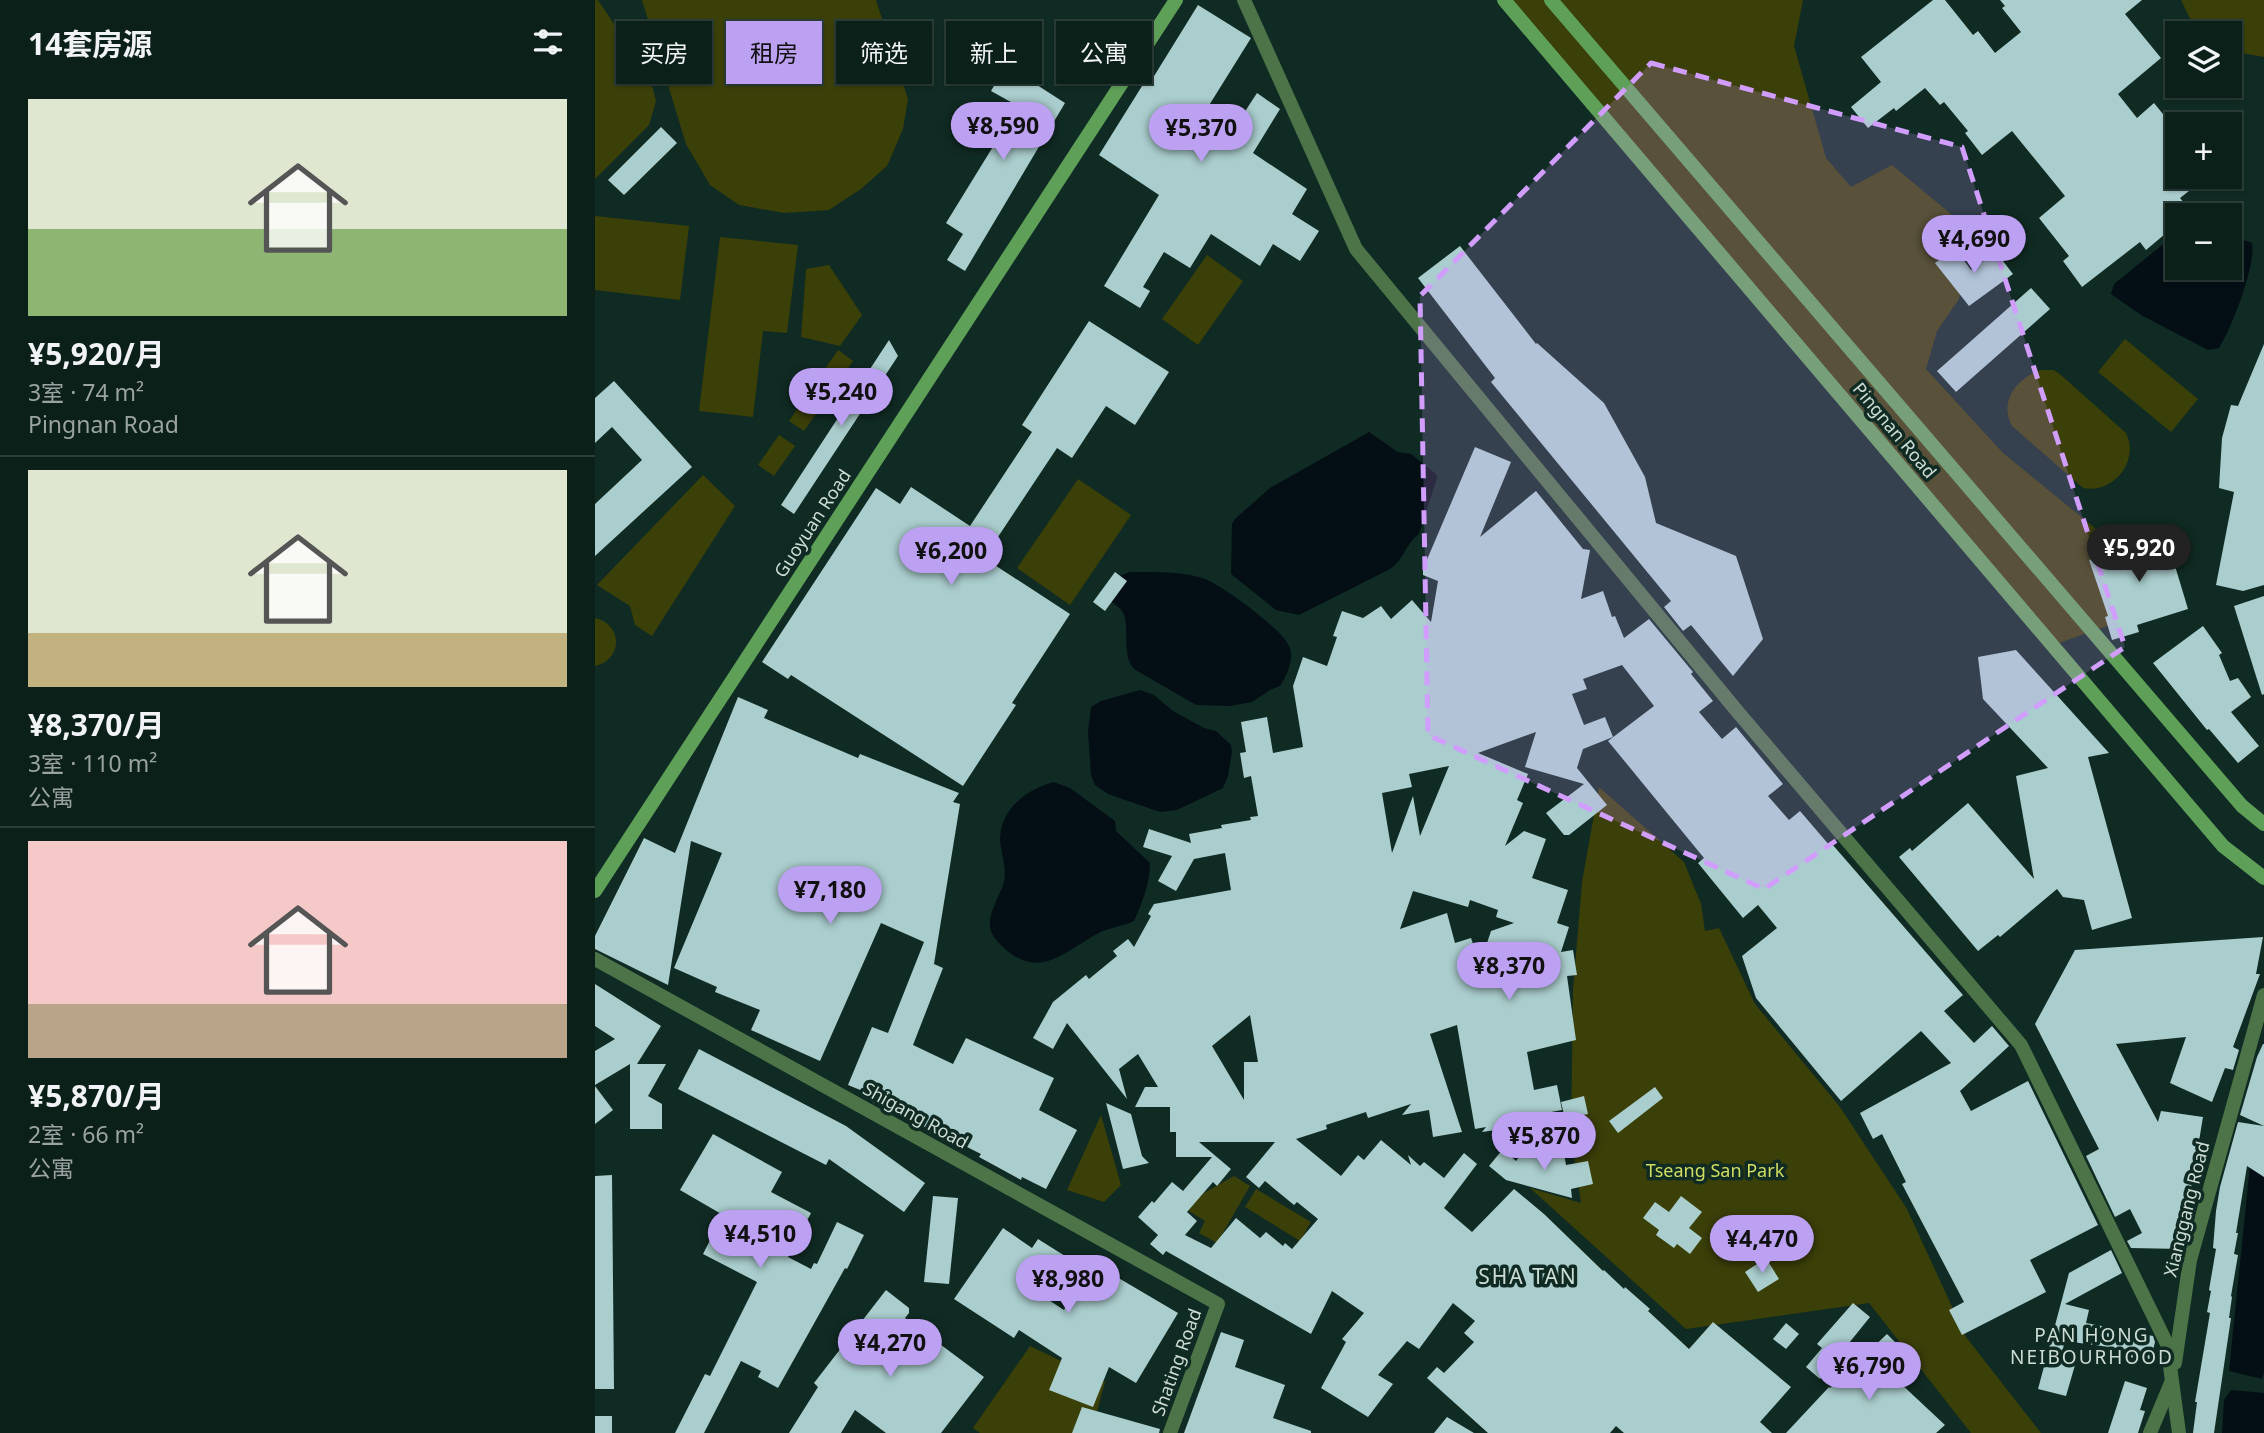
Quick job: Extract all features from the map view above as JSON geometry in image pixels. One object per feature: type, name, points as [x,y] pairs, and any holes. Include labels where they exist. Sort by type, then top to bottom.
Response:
[{"type":"main road","name":"Guoyuan Road","points":[[595,891],[1176,0]]},
{"type":"main road","name":"Pingnan Road","points":[[1504,0],[2224,846],[2264,878]]},
{"type":"main road","name":"Pingnan Road","points":[[1551,0],[2242,806],[2264,824]]},
{"type":"street","points":[[1244,0],[1356,249],[1729,701],[2021,1045],[2167,1344],[2179,1433]]},
{"type":"street","name":"Shigang Road","points":[[595,959],[1217,1304]]},
{"type":"street","name":"Xianggang Road","points":[[2150,1433],[2172,1381],[2190,1260],[2264,995]]},
{"type":"street","name":"Shating Road","points":[[1170,1433],[1217,1304]]},
{"type":"highlighted area","points":[[1651,63],[1962,147],[2125,647],[1764,889],[1428,735],[1420,296]]},
{"type":"green space","points":[[595,0],[598,0],[616,27],[616,84],[651,84],[656,101],[649,125],[595,179]]},
{"type":"green space","points":[[642,0],[876,0],[883,21],[836,21],[836,84],[903,84],[908,99],[903,129],[887,166],[861,189],[829,210],[784,213],[739,205],[710,185],[686,144],[668,84],[712,84],[712,21],[648,21]]},
{"type":"green space","points":[[1504,0],[1803,0],[1794,46],[1826,158],[1851,187],[1892,165],[1969,229],[1959,299],[1937,331],[1926,369],[2003,453],[2101,533],[2116,623],[2053,645]]},
{"type":"green space","points":[[2181,0],[2264,0],[2264,57],[2242,53],[2242,21],[2191,21]]},
{"type":"green space","points":[[595,216],[689,226],[680,300],[595,290]]},
{"type":"green space","points":[[720,237],[798,245],[787,333],[763,331],[753,417],[699,411]]},
{"type":"green space","points":[[1207,255],[1243,281],[1198,345],[1162,319]]},
{"type":"green space","points":[[829,265],[862,315],[840,346],[801,337],[806,269]]},
{"type":"green space","points":[[2125,339],[2198,399],[2171,432],[2098,372]]},
{"type":"green space","points":[[838,350],[853,361],[804,431],[789,421]]},
{"type":"green space","points":[[2041,370],[2054,370],[2126,433],[2129,454],[2121,473],[2113,481],[2094,489],[2083,488],[2012,426],[2007,408],[2013,391],[2025,378]]},
{"type":"green space","points":[[779,435],[795,446],[774,476],[758,465]]},
{"type":"green space","points":[[703,475],[735,506],[652,636],[635,625],[630,606],[597,585]]},
{"type":"green space","points":[[1078,479],[1131,515],[1070,605],[1017,568]]},
{"type":"green space","points":[[595,618],[611,627],[616,642],[611,657],[595,666]]},
{"type":"green space","name":"Tseang San Park","points":[[1599,787],[1684,862],[1701,904],[1705,931],[1719,928],[1755,1004],[1840,1107],[1907,1209],[1966,1337],[2041,1433],[1971,1433],[1869,1303],[1686,1329],[1530,1188],[1581,1203],[1571,1134],[1573,990],[1582,882]]},
{"type":"green space","points":[[1101,1115],[1121,1185],[1104,1202],[1067,1190]]},
{"type":"green space","points":[[1234,1176],[1250,1186],[1217,1243],[1199,1233],[1205,1221],[1181,1206]]},
{"type":"green space","points":[[1256,1189],[1311,1222],[1300,1241],[1245,1207]]},
{"type":"green space","points":[[1030,1346],[1105,1382],[1091,1433],[980,1433],[973,1428]]},
{"type":"shaded area","points":[[2242,239],[2252,243],[2247,281],[2219,348],[2208,350],[2141,315],[2111,294],[2114,284],[2165,243],[2165,280],[2242,280]]},
{"type":"shaded area","points":[[1369,432],[1398,452],[1411,454],[1436,474],[1419,534],[1390,569],[1299,615],[1276,610],[1231,574],[1232,524],[1270,488]]},
{"type":"shaded area","points":[[1130,572],[1168,572],[1197,576],[1213,583],[1251,609],[1276,630],[1291,651],[1288,672],[1280,686],[1252,702],[1230,706],[1196,705],[1134,669],[1128,657],[1123,612],[1103,597],[1114,578]]},
{"type":"shaded area","points":[[1140,690],[1154,695],[1173,711],[1204,728],[1216,731],[1231,745],[1228,776],[1223,788],[1177,810],[1160,812],[1108,794],[1095,785],[1091,775],[1088,732],[1091,707],[1101,701]]},
{"type":"shaded area","points":[[1054,782],[1070,788],[1115,821],[1116,831],[1150,863],[1149,878],[1134,921],[1103,931],[1052,959],[1030,962],[1005,949],[991,930],[992,912],[1005,877],[1001,829],[1017,802],[1034,790]]},
{"type":"shaded area","points":[[2250,1165],[2264,1175],[2262,1379],[2229,1371]]},
{"type":"shaded area","points":[[2231,1390],[2264,1393],[2264,1433],[2222,1433],[2224,1400]]},
{"type":"building","points":[[1933,0],[1945,0],[1973,35],[1978,31],[1995,53],[2021,32],[2002,8],[2005,6],[2000,0],[2142,0],[2125,14],[2161,58],[2118,94],[2137,118],[2154,103],[2165,117],[2165,189],[2192,189],[2180,198],[2184,203],[2165,203],[2165,234],[2146,250],[2140,242],[2082,287],[2063,261],[2069,256],[2039,218],[2065,196],[2012,131],[1982,155],[1965,133],[1968,131],[1944,102],[1940,105],[1925,88],[1896,111],[1894,108],[1868,128],[1851,107],[1881,82],[1861,57]]},
{"type":"building","points":[[1198,5],[1251,38],[1203,115],[1231,133],[1257,93],[1280,109],[1253,153],[1307,189],[1292,214],[1319,231],[1300,261],[1273,244],[1260,266],[1211,234],[1190,268],[1164,252],[1143,287],[1150,291],[1140,308],[1104,286],[1159,195],[1099,155],[1143,84],[1152,84],[1152,79]]},
{"type":"building","points":[[995,84],[1036,84],[1065,103],[965,271],[947,260],[963,234],[946,223],[1018,106],[991,91]]},
{"type":"building","points":[[661,127],[677,143],[624,195],[608,180]]},
{"type":"building","points":[[1460,246],[1536,344],[1604,403],[1645,477],[1656,523],[1736,556],[1763,639],[1733,676],[1691,625],[1683,631],[1664,607],[1671,601],[1491,382],[1495,378],[1418,278]]},
{"type":"building","points":[[1955,248],[1971,270],[1996,252],[2013,274],[1969,306],[1935,263]]},
{"type":"building","points":[[2031,288],[2050,309],[1956,392],[1937,371]]},
{"type":"building","points":[[1089,321],[1169,372],[1135,425],[1106,406],[1072,458],[1057,448],[984,558],[1070,614],[1012,703],[1016,705],[963,786],[791,675],[788,679],[762,662],[876,488],[900,504],[911,487],[970,526],[1032,432],[1022,425]]},
{"type":"building","points":[[889,340],[898,356],[794,514],[781,505]]},
{"type":"building","points":[[2264,344],[2264,585],[2243,591],[2216,585],[2234,492],[2219,488],[2222,438],[2231,405],[2238,406]]},
{"type":"building","points":[[614,381],[692,467],[595,556],[595,504],[642,460],[612,427],[595,443],[595,398]]},
{"type":"building","points":[[1475,447],[1511,462],[1480,537],[1536,491],[1583,549],[1590,550],[1581,599],[1603,591],[1612,617],[1615,616],[1624,638],[1649,619],[1713,701],[1699,712],[1722,739],[1736,727],[1783,784],[1768,796],[1789,820],[1800,811],[1963,995],[1944,1011],[1974,1043],[1992,1026],[2009,1046],[1960,1091],[1971,1111],[2028,1081],[2098,1225],[2030,1260],[2046,1292],[1962,1335],[1949,1310],[1964,1302],[1902,1184],[1906,1182],[1882,1134],[1873,1139],[1860,1113],[1951,1063],[1921,1031],[1841,1101],[1756,998],[1742,956],[1777,928],[1758,905],[1743,918],[1698,863],[1704,858],[1608,741],[1654,706],[1622,665],[1583,679],[1587,689],[1572,694],[1584,725],[1605,717],[1613,737],[1583,749],[1577,768],[1607,805],[1569,835],[1564,835],[1546,813],[1584,784],[1525,767],[1536,732],[1478,753],[1528,774],[1517,800],[1523,803],[1505,846],[1524,831],[1546,839],[1532,878],[1568,890],[1557,923],[1569,927],[1561,952],[1573,950],[1577,975],[1567,976],[1576,1040],[1527,1052],[1534,1090],[1557,1085],[1562,1110],[1524,1117],[1524,1126],[1482,1132],[1486,1127],[1475,1129],[1457,1025],[1430,1034],[1462,1132],[1433,1137],[1429,1110],[1402,1115],[1411,1104],[1368,1118],[1366,1112],[1326,1125],[1327,1129],[1296,1139],[1341,1176],[1358,1155],[1364,1160],[1381,1140],[1411,1165],[1408,1155],[1420,1166],[1424,1162],[1444,1178],[1464,1153],[1477,1164],[1444,1208],[1472,1232],[1514,1189],[1603,1271],[1650,1309],[1648,1311],[1689,1349],[1713,1322],[1791,1387],[1760,1422],[1772,1433],[1624,1433],[1616,1426],[1610,1433],[1488,1433],[1427,1378],[1437,1367],[1444,1373],[1474,1342],[1464,1333],[1475,1321],[1453,1303],[1419,1349],[1407,1341],[1378,1375],[1393,1384],[1368,1417],[1321,1388],[1346,1342],[1342,1339],[1364,1313],[1332,1291],[1311,1334],[1166,1251],[1163,1255],[1150,1244],[1158,1235],[1138,1217],[1172,1182],[1183,1191],[1212,1157],[1176,1157],[1176,1132],[1170,1132],[1170,1107],[1135,1107],[1145,1087],[1158,1087],[1138,1054],[1119,1069],[1127,1099],[1067,1023],[1053,1049],[1033,1038],[1053,1002],[1086,975],[1089,979],[1117,956],[1113,951],[1128,939],[1134,947],[1151,916],[1148,914],[1154,904],[1231,890],[1225,853],[1194,859],[1176,891],[1158,881],[1172,856],[1143,847],[1149,829],[1191,843],[1189,834],[1222,828],[1221,825],[1251,820],[1250,817],[1258,816],[1251,776],[1244,778],[1240,753],[1246,752],[1241,722],[1267,717],[1273,753],[1303,747],[1293,686],[1303,657],[1327,666],[1337,637],[1333,636],[1342,611],[1363,618],[1381,606],[1391,619],[1412,600],[1431,622],[1438,581],[1423,575],[1423,569]],"holes":[[[1449,766],[1420,836],[1413,796],[1392,853],[1382,793],[1412,787],[1409,774]],[[1413,891],[1468,907],[1470,900],[1498,910],[1496,917],[1514,923],[1491,931],[1480,964],[1471,938],[1455,943],[1447,913],[1400,929]],[[1250,1015],[1258,1062],[1244,1062],[1244,1100],[1212,1046]],[[1199,1142],[1275,1142],[1246,1177],[1259,1188],[1265,1181],[1294,1205],[1297,1202],[1318,1219],[1292,1249],[1285,1243],[1283,1246],[1266,1232],[1260,1238],[1236,1218],[1211,1248],[1185,1235],[1197,1221],[1187,1212],[1213,1182],[1217,1186],[1231,1169]]]},
{"type":"building","points":[[2171,531],[2178,554],[2172,556],[2188,609],[2137,625],[2139,632],[2112,640],[2105,617],[2108,616],[2089,560]]},
{"type":"building","points":[[1115,572],[1127,581],[1105,611],[1093,602]]},
{"type":"building","points":[[2264,596],[2264,694],[2262,695],[2234,606]]},
{"type":"building","points":[[2203,626],[2222,653],[2219,655],[2230,681],[2238,678],[2251,697],[2231,712],[2259,746],[2238,763],[2209,729],[2207,730],[2153,663]]},
{"type":"building","points":[[2016,650],[2109,753],[2088,757],[2132,918],[2092,930],[2084,900],[2063,897],[2057,889],[2000,937],[1998,935],[1978,951],[1899,857],[1910,848],[1912,851],[1968,803],[2034,879],[2016,776],[2048,768],[1983,699],[1978,657]]},
{"type":"building","points":[[738,697],[768,710],[764,718],[858,758],[860,754],[959,793],[953,802],[960,804],[934,964],[943,968],[913,1045],[953,1064],[966,1038],[1054,1078],[1039,1110],[1077,1130],[1046,1189],[1022,1177],[1021,1180],[979,1157],[981,1154],[951,1139],[949,1143],[942,1140],[929,1133],[931,1130],[872,1102],[875,1096],[848,1085],[872,1027],[888,1033],[924,942],[881,923],[820,1061],[751,1030],[760,1010],[715,992],[717,987],[674,968],[722,853],[691,841],[668,985],[595,949],[595,936],[644,838],[675,853]]},
{"type":"building","points":[[2263,937],[2256,974],[2260,974],[2233,1047],[2239,1050],[2233,1070],[2225,1068],[2212,1102],[2170,1083],[2186,1037],[2116,1044],[2158,1122],[2161,1111],[2203,1117],[2181,1249],[2131,1248],[2127,1241],[2142,1233],[2130,1209],[2115,1217],[2086,1156],[2099,1149],[2035,1024],[2075,950]]},
{"type":"building","points":[[595,984],[661,1026],[637,1064],[666,1064],[648,1096],[662,1104],[662,1129],[630,1129],[630,1064],[595,1085],[595,1051],[615,1039],[595,1026]]},
{"type":"building","points":[[2264,1044],[2264,1126],[2240,1115]]},
{"type":"building","points":[[699,1049],[846,1126],[925,1183],[904,1212],[829,1159],[826,1165],[678,1089]]},
{"type":"building","points":[[595,1086],[613,1110],[595,1124]]},
{"type":"building","points":[[1655,1087],[1663,1098],[1618,1133],[1609,1121]]},
{"type":"building","points":[[1584,1096],[1588,1114],[1565,1119],[1561,1102]]},
{"type":"building","points":[[1106,1103],[1131,1114],[1142,1156],[1149,1163],[1123,1169]]},
{"type":"building","points":[[2238,1122],[2264,1126],[2264,1177],[2247,1166],[2236,1233],[2234,1254],[2238,1255],[2231,1296],[2231,1318],[2214,1433],[2193,1433],[2195,1402],[2210,1313],[2207,1312],[2216,1249],[2213,1248],[2216,1211]]},
{"type":"building","points":[[713,1134],[782,1172],[771,1192],[811,1213],[788,1257],[811,1269],[814,1263],[817,1264],[837,1222],[864,1235],[778,1388],[758,1377],[761,1371],[741,1361],[704,1433],[675,1433],[705,1374],[710,1376],[757,1282],[703,1254],[723,1215],[680,1190]]},
{"type":"building","points":[[1563,1148],[1566,1165],[1588,1161],[1593,1184],[1571,1189],[1572,1198],[1506,1180],[1489,1166],[1503,1149],[1516,1161],[1519,1157]]},
{"type":"building","points":[[612,1175],[614,1389],[595,1389],[595,1176]]},
{"type":"building","points":[[933,1196],[958,1198],[949,1284],[924,1282]]},
{"type":"building","points":[[1681,1196],[1702,1212],[1689,1228],[1702,1238],[1690,1254],[1677,1244],[1674,1248],[1656,1235],[1659,1230],[1643,1218],[1655,1202],[1669,1212]]},
{"type":"building","points":[[1003,1228],[1032,1248],[1038,1239],[1065,1256],[1041,1295],[1064,1310],[1088,1263],[1093,1263],[1178,1313],[1136,1383],[1109,1367],[1093,1407],[1049,1390],[1062,1358],[1019,1330],[1014,1338],[954,1299]]},
{"type":"building","points":[[2111,1250],[2122,1273],[2065,1304],[2089,1310],[2086,1323],[2153,1336],[2155,1342],[2150,1362],[2130,1357],[2131,1350],[2065,1341],[2060,1360],[2075,1365],[2066,1396],[2038,1389],[2069,1273]]},
{"type":"building","points":[[1766,1258],[1779,1279],[1758,1292],[1745,1272]]},
{"type":"building","points":[[886,1290],[909,1308],[905,1318],[984,1377],[941,1433],[886,1433],[855,1410],[841,1433],[789,1433],[818,1387],[814,1383]]},
{"type":"building","points":[[1853,1303],[1870,1317],[1820,1379],[1806,1367],[1822,1348],[1817,1344]]},
{"type":"building","points":[[1786,1323],[1799,1334],[1786,1349],[1773,1339]]},
{"type":"building","points":[[1221,1332],[1244,1340],[1235,1367],[1285,1385],[1273,1418],[1311,1433],[1184,1433]]},
{"type":"building","points":[[1887,1334],[1902,1349],[1883,1367],[1945,1425],[1936,1433],[1786,1433],[1829,1387]]},
{"type":"building","points":[[2125,1381],[2147,1388],[2140,1410],[2145,1411],[2138,1433],[2108,1433]]},
{"type":"building","points":[[1082,1407],[1160,1429],[1159,1433],[1072,1433]]},
{"type":"building","points":[[595,1416],[612,1416],[612,1433],[595,1433]]},
{"type":"building","points":[[1447,1417],[1474,1433],[1434,1433]]},
{"type":"district","name":"SHA TAN","points":[[1528,1276]]},
{"type":"district","name":"PAN HONG NEIBOURHOOD","points":[[2092,1346]]}]
